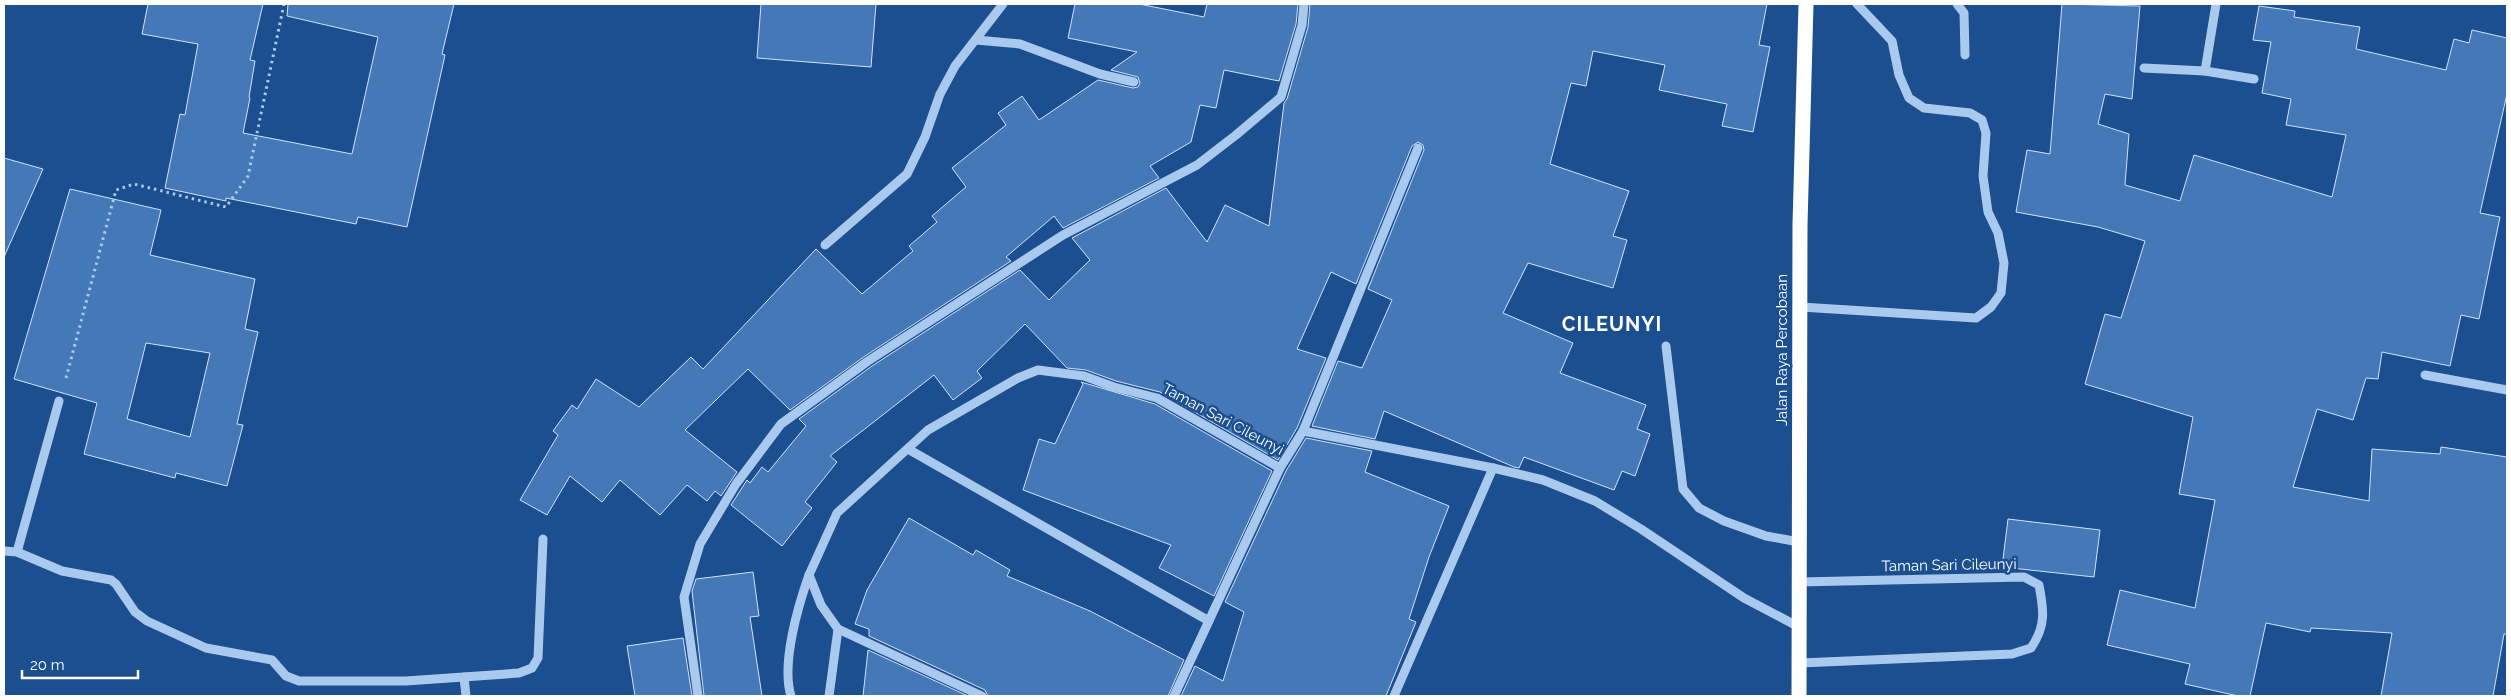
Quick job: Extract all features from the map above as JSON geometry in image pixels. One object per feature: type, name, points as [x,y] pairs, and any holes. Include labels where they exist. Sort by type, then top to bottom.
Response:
[{"type":"highway","name":"Jalan Raya Percobaan","points":[[1799,696],[1800,225],[1806,4]]},
{"type":"street","points":[[826,245],[907,174],[925,137],[940,94],[955,66],[1003,4]]},
{"type":"street","points":[[698,696],[684,597],[700,544],[736,484],[781,424],[868,361],[1063,235],[1197,166],[1236,135],[1281,96],[1302,26],[1304,4]]},
{"type":"street","points":[[1800,307],[1976,318],[1992,307],[2001,294],[2004,263],[1998,233],[1988,212],[1983,176],[1986,132],[1982,120],[1970,113],[1924,108],[1909,98],[1899,75],[1892,41],[1857,4]]},
{"type":"street","points":[[1957,4],[1964,13],[1965,55]]},
{"type":"street","points":[[2205,71],[2216,4]]},
{"type":"street","points":[[976,40],[1020,44],[1100,74],[1134,82]]},
{"type":"street","points":[[2144,68],[2205,71],[2254,79]]},
{"type":"street","points":[[1303,431],[1418,148]]},
{"type":"street","points":[[1666,346],[1683,489],[1699,508],[1724,521],[1766,536],[1800,542]]},
{"type":"street","name":"Taman Sari Cileunyi","points":[[790,696],[789,670],[796,613],[809,575],[837,513],[928,430],[1018,378],[1038,370],[1084,376],[1114,387],[1157,398],[1280,468],[1303,431],[1493,468],[1542,480],[1595,502],[1658,540],[1744,598],[1799,627]]},
{"type":"street","points":[[2425,375],[2507,390]]},
{"type":"street","points":[[17,552],[59,401]]},
{"type":"street","points":[[908,449],[1209,622]]},
{"type":"street","points":[[1174,696],[1280,468]]},
{"type":"street","points":[[1394,696],[1493,468]]},
{"type":"street","points":[[4,551],[17,552],[62,571],[111,580],[116,584],[135,612],[147,621],[206,648],[272,660],[290,679],[299,681],[406,681],[519,673],[532,668],[538,658],[543,539]]},
{"type":"street","points":[[809,575],[822,606],[838,629],[982,696]]},
{"type":"street","name":"Taman Sari Cileunyi","points":[[1799,582],[2024,577],[2039,585],[2043,605],[2042,632],[2031,648],[2012,654],[1800,663]]},
{"type":"street","points":[[829,696],[838,629]]},
{"type":"street","points":[[464,677],[466,696]]},
{"type":"path","points":[[59,401],[116,190],[134,184],[226,207],[248,176],[284,4]]},
{"type":"building","points":[[148,4],[263,4],[250,60],[255,61],[243,133],[352,154],[378,37],[287,16],[288,4],[454,4],[442,54],[445,55],[407,227],[358,217],[356,224],[165,188],[180,114],[185,115],[198,44],[142,34]]},
{"type":"building","points":[[761,4],[876,4],[871,67],[757,58]]},
{"type":"building","points":[[1075,4],[1139,4],[1204,17],[1207,4],[1298,4],[1296,24],[1279,81],[1224,70],[1216,108],[1200,105],[1191,142],[1150,166],[1159,178],[1063,228],[1054,216],[1006,257],[1011,261],[865,356],[790,410],[748,369],[685,430],[737,472],[721,496],[715,491],[707,501],[687,485],[660,515],[620,480],[602,502],[570,476],[547,515],[520,500],[558,435],[553,431],[572,405],[577,409],[596,379],[639,407],[691,357],[703,369],[816,249],[862,294],[913,251],[909,246],[937,222],[932,216],[966,187],[952,168],[1006,125],[998,113],[1022,96],[1039,120],[1098,80],[1133,88],[1138,87],[1140,83],[1138,77],[1111,70],[1137,52],[1068,38]]},
{"type":"building","points":[[1310,4],[1767,4],[1759,45],[1770,47],[1753,132],[1722,126],[1727,104],[1659,90],[1665,65],[1593,51],[1586,86],[1571,83],[1550,164],[1629,191],[1613,236],[1627,240],[1613,288],[1528,263],[1503,313],[1573,343],[1560,373],[1646,405],[1637,429],[1650,434],[1635,476],[1622,471],[1614,490],[1524,457],[1519,468],[1514,467],[1384,411],[1375,439],[1312,426],[1338,361],[1362,368],[1392,300],[1368,289],[1424,150],[1423,145],[1418,142],[1412,146],[1356,284],[1331,272],[1297,349],[1326,358],[1297,428],[1278,460],[1160,392],[1116,381],[1086,370],[1067,368],[1025,324],[977,371],[982,378],[953,400],[934,375],[830,456],[837,462],[805,502],[812,508],[782,546],[731,505],[747,480],[750,483],[762,467],[768,472],[806,426],[799,419],[872,366],[1020,270],[1049,300],[1090,260],[1072,238],[1166,188],[1207,242],[1225,205],[1269,226],[1284,103],[1287,99],[1308,27]]},
{"type":"building","points":[[2062,4],[2140,6],[2132,99],[2105,94],[2098,124],[2129,134],[2125,185],[2180,201],[2194,155],[2332,197],[2346,135],[2286,125],[2291,99],[2262,93],[2271,42],[2253,40],[2259,6],[2295,11],[2294,17],[2360,27],[2356,49],[2446,70],[2454,39],[2469,43],[2472,30],[2507,38],[2507,94],[2480,213],[2500,217],[2479,319],[2461,315],[2450,366],[2382,352],[2378,379],[2366,378],[2353,420],[2317,409],[2293,487],[2369,501],[2372,449],[2440,454],[2441,447],[2507,457],[2507,634],[2504,634],[2493,696],[2381,696],[2392,633],[2311,628],[2310,632],[2266,623],[2250,696],[2238,696],[2185,684],[2190,664],[2107,645],[2120,590],[2195,608],[2215,500],[2179,494],[2193,417],[2085,384],[2105,314],[2121,318],[2145,241],[2098,227],[2016,212],[2027,150],[2050,154]]},
{"type":"building","points":[[4,158],[43,169],[4,257]]},
{"type":"building","points":[[70,189],[161,210],[150,255],[255,279],[245,329],[258,332],[237,424],[243,425],[227,486],[176,473],[175,478],[84,454],[97,403],[14,379]],"holes":[[[146,343],[210,353],[190,437],[127,419]]]},
{"type":"building","points":[[1081,382],[1155,404],[1272,471],[1214,596],[1159,568],[1171,545],[1023,490],[1039,439],[1055,444],[1083,384]]},
{"type":"building","points":[[1306,438],[1372,451],[1365,472],[1449,506],[1429,557],[1409,619],[1416,622],[1386,696],[1181,696],[1195,666],[1223,681],[1244,612],[1225,602],[1286,471]]},
{"type":"building","points":[[909,518],[973,555],[976,550],[1010,570],[1007,576],[1090,611],[1184,660],[1168,696],[988,696],[985,690],[869,636],[869,629],[855,624],[867,590]]},
{"type":"building","points":[[2008,519],[2100,530],[2094,577],[2002,567]]},
{"type":"building","points":[[753,572],[759,616],[750,617],[762,696],[704,696],[692,591],[696,579]]},
{"type":"building","points":[[683,638],[692,696],[635,696],[627,646]]},
{"type":"building","points":[[868,650],[968,696],[863,696]]},
{"type":"district","name":"CILEUNYI","points":[[1612,324]]}]
